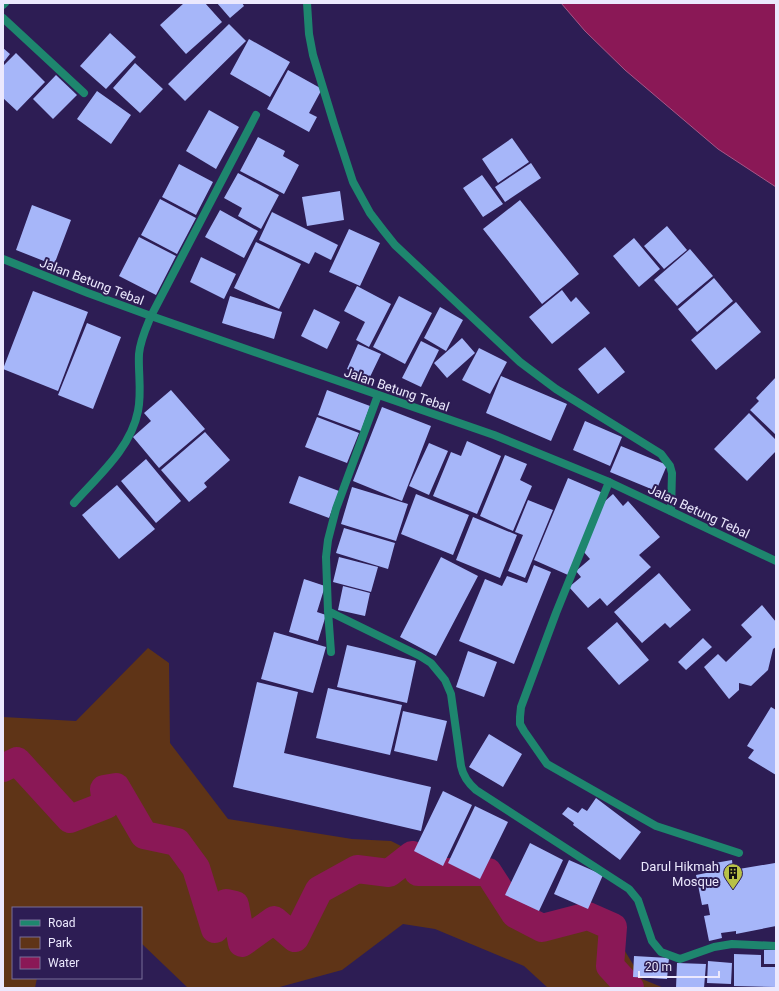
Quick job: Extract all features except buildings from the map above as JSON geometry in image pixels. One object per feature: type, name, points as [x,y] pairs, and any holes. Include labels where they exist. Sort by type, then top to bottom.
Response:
[{"type":"street","points":[[307,3],[309,34],[318,77],[353,182],[370,214],[395,245],[520,362],[556,389],[661,454],[670,466],[672,473],[671,511]]},
{"type":"street","points":[[3,18],[84,93]]},
{"type":"street","points":[[74,503],[113,459],[132,430],[138,413],[139,404],[139,352],[151,316],[256,115]]},
{"type":"street","name":"Jalan Betung Tebal","points":[[3,259],[151,316],[494,435],[609,482],[776,561]]},
{"type":"street","points":[[331,652],[326,557],[330,528],[378,395]]},
{"type":"street","points":[[609,482],[556,613],[529,685],[521,707],[520,724],[529,740],[547,764],[656,826],[739,853]]},
{"type":"street","points":[[328,611],[420,656],[431,663],[445,680],[450,694],[462,770],[467,780],[476,790],[629,889],[638,900],[652,940],[662,952],[680,959],[714,947],[732,944],[776,946]]},
{"type":"green space","points":[[148,648],[169,663],[170,743],[228,819],[352,839],[391,841],[566,928],[601,912],[642,979],[664,988],[548,988],[524,966],[435,929],[403,924],[342,970],[276,988],[188,988],[142,944],[142,907],[12,907],[12,979],[37,979],[35,988],[3,988],[3,717],[76,721]]},
{"type":"water","points":[[561,3],[776,3],[776,187],[718,149],[625,70],[585,31]]},
{"type":"waterway","points":[[3,768],[17,761],[70,819],[106,805],[104,789],[116,787],[144,835],[177,842],[196,868],[215,929],[226,903],[235,905],[242,943],[274,920],[295,938],[319,890],[357,869],[389,873],[412,855],[418,872],[488,872],[515,914],[542,928],[588,916],[613,927],[610,966],[630,988]]},
{"type":"place","name":"Darul Hikmah Mosque","points":[[733,890]]}]
